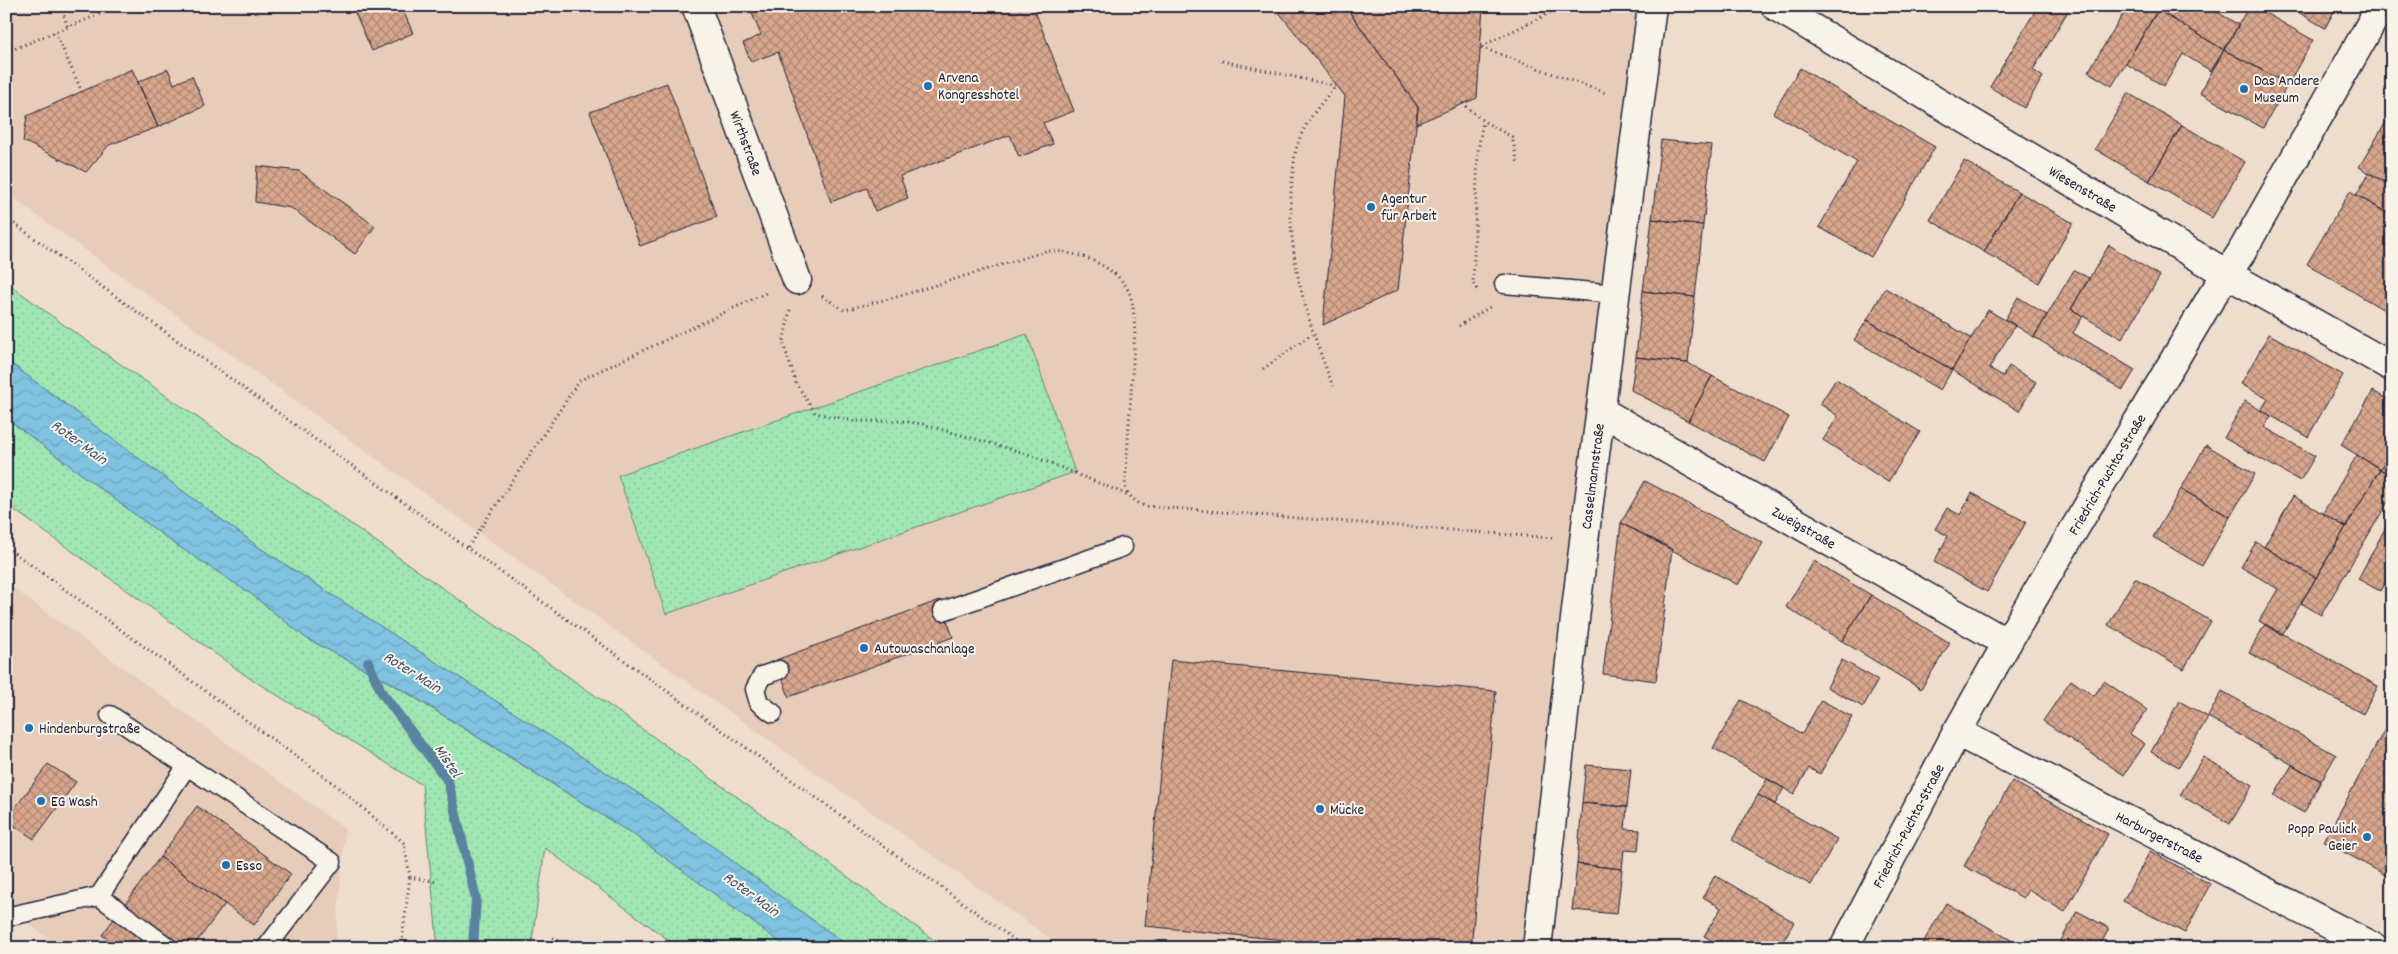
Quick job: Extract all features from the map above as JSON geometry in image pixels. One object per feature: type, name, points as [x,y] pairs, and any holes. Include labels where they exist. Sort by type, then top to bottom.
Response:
[{"type":"street","name":"Wirthstraße","points":[[696,6],[797,280]]},
{"type":"street","name":"Casselmannstraße","points":[[1537,948],[1584,541],[1652,6]]},
{"type":"street","name":"Wiesenstraße","points":[[1775,6],[2227,274],[2392,366]]},
{"type":"street","name":"Friedrich-Puchta-Straße","points":[[1844,948],[1957,732],[2007,643],[2227,274],[2381,6]]},
{"type":"street","name":"Zweigstraße","points":[[1601,412],[2007,643]]},
{"type":"street","name":"Harburgerstraße","points":[[1957,732],[2365,945]]},
{"type":"lane","points":[[1504,284],[1616,294]]},
{"type":"lane","points":[[944,611],[1123,547]]},
{"type":"lane","points":[[773,713],[759,703],[755,689],[762,676],[779,670]]},
{"type":"lane","points":[[110,716],[332,862],[266,948]]},
{"type":"lane","points":[[6,917],[99,896],[187,766]]},
{"type":"lane","points":[[99,896],[169,948]]},
{"type":"path","points":[[61,6],[68,28]]},
{"type":"path","points":[[6,52],[120,6]]},
{"type":"path","points":[[1564,6],[1480,47],[1639,106]]},
{"type":"path","points":[[55,32],[82,92]]},
{"type":"path","points":[[1222,61],[1336,86],[1317,108],[1296,146],[1290,192],[1290,230],[1297,273],[1312,334],[1333,386]]},
{"type":"path","points":[[1462,103],[1483,122],[1512,137],[1518,164]]},
{"type":"path","points":[[1479,292],[1473,284],[1478,151],[1483,122]]},
{"type":"path","points":[[6,218],[1026,948]]},
{"type":"path","points":[[797,280],[844,310],[900,296],[1046,251],[1060,250],[1074,254],[1112,272],[1121,280],[1129,292],[1133,308],[1135,331],[1125,471],[1125,486],[1128,495]]},
{"type":"path","points":[[797,280],[783,344],[796,383],[815,413],[854,421],[903,421],[922,424],[1028,454],[1128,495],[1136,502],[1145,506],[1584,541]]},
{"type":"path","points":[[468,547],[580,380],[797,280]]},
{"type":"path","points":[[1460,326],[1491,306],[1485,299]]},
{"type":"path","points":[[1263,369],[1312,334]]},
{"type":"path","points":[[6,547],[333,783],[404,843],[410,877],[401,948]]},
{"type":"path","points":[[410,877],[437,882]]},
{"type":"path","points":[[553,938],[572,948]]},
{"type":"shaded area","points":[[6,6],[1650,6],[1536,948],[1064,948],[714,701],[6,193]]},
{"type":"shaded area","points":[[6,583],[345,829],[335,948],[62,948],[6,908]]},
{"type":"green space","points":[[6,282],[64,325],[727,789],[945,948],[851,948],[656,805],[260,548],[6,360]]},
{"type":"green space","points":[[1027,334],[1075,472],[666,614],[618,475]]},
{"type":"green space","points":[[6,418],[172,542],[251,594],[306,638],[399,688],[637,837],[788,948],[679,948],[545,848],[531,948],[438,948],[422,785],[248,677],[6,504]]},
{"type":"water","name":"Roter Main","points":[[6,360],[260,548],[656,805],[851,948],[788,948],[637,837],[400,688],[306,638],[251,594],[172,542],[6,418]]},
{"type":"building","points":[[352,6],[401,6],[413,33],[372,51]]},
{"type":"building","name":"Arvena Kongresshotel","points":[[749,6],[1033,6],[1074,111],[1043,123],[1053,144],[1019,157],[1010,135],[900,176],[908,198],[875,211],[867,188],[831,202],[778,52],[751,62],[743,43],[761,35]]},
{"type":"building","name":"Agentur für Arbeit","points":[[1274,6],[1356,6],[1348,10],[1418,107],[1398,290],[1323,325],[1345,96]]},
{"type":"building","points":[[1356,6],[1483,6],[1477,98],[1416,124],[1418,107],[1348,10]]},
{"type":"building","points":[[2038,6],[2071,6],[2033,70],[2043,77],[2024,108],[1990,87]]},
{"type":"building","points":[[2128,6],[2160,6],[2112,86],[2088,72]]},
{"type":"building","points":[[2160,6],[2207,6],[2239,25],[2224,50],[2158,10]]},
{"type":"building","points":[[2249,6],[2253,6],[2313,40],[2288,84],[2224,50]]},
{"type":"building","points":[[2288,6],[2337,6],[2325,28]]},
{"type":"building","points":[[2158,10],[2224,50],[2211,71],[2183,54],[2164,86],[2126,64]]},
{"type":"building","points":[[2224,50],[2288,84],[2263,128],[2200,93]]},
{"type":"building","points":[[1800,68],[1935,147],[1871,257],[1819,227],[1857,162],[1773,113]]},
{"type":"building","points":[[132,69],[158,127],[109,145],[86,172],[23,141],[27,116]]},
{"type":"building","points":[[168,69],[174,84],[192,76],[205,106],[158,127],[138,82]]},
{"type":"building","points":[[667,83],[717,217],[640,246],[590,112]]},
{"type":"building","points":[[2128,93],[2182,125],[2149,181],[2095,149]]},
{"type":"building","points":[[2392,112],[2392,186],[2359,167]]},
{"type":"building","points":[[2182,125],[2245,162],[2212,218],[2149,181]]},
{"type":"building","points":[[1661,140],[1712,145],[1703,225],[1652,219]]},
{"type":"building","points":[[1964,161],[2019,192],[1984,252],[1930,220]]},
{"type":"building","points":[[257,166],[299,171],[375,226],[355,254],[291,208],[255,202]]},
{"type":"building","points":[[2369,173],[2392,186],[2392,216],[2356,195]]},
{"type":"building","points":[[2350,191],[2392,216],[2392,237],[2387,245],[2392,248],[2392,297],[2384,310],[2307,264]]},
{"type":"building","points":[[2019,192],[2073,223],[2039,283],[1984,252]]},
{"type":"building","points":[[1652,219],[1703,225],[1695,297],[1643,291]]},
{"type":"building","points":[[2109,245],[2160,276],[2122,339],[2071,309]]},
{"type":"building","points":[[2074,270],[2089,278],[2071,309],[2083,316],[2073,333],[2135,370],[2123,390],[2034,337]]},
{"type":"building","points":[[1885,288],[1971,338],[1952,370],[1867,320]]},
{"type":"building","points":[[1643,291],[1695,297],[1688,363],[1636,357]]},
{"type":"building","points":[[2018,297],[2047,315],[2034,337],[2005,319]]},
{"type":"building","points":[[1988,310],[2015,326],[1989,368],[2003,376],[2009,366],[2036,382],[2019,411],[1952,370]]},
{"type":"building","points":[[1867,320],[1952,370],[1940,390],[1854,340]]},
{"type":"building","points":[[2269,334],[2343,375],[2308,437],[2261,410],[2268,399],[2241,384]]},
{"type":"building","points":[[1636,357],[1688,363],[1712,376],[1688,421],[1631,390]]},
{"type":"building","points":[[1712,376],[1789,417],[1765,462],[1688,421]]},
{"type":"building","points":[[1836,379],[1920,432],[1888,482],[1823,440],[1838,416],[1820,404]]},
{"type":"building","points":[[2373,391],[2392,402],[2392,450],[2380,469],[2341,445]]},
{"type":"building","points":[[2245,401],[2271,416],[2264,427],[2315,456],[2300,481],[2224,438]]},
{"type":"building","points":[[2206,445],[2255,474],[2230,517],[2181,489]]},
{"type":"building","points":[[2392,450],[2392,476],[2380,469]]},
{"type":"building","points":[[2357,455],[2380,469],[2346,527],[2323,513]]},
{"type":"building","points":[[2380,469],[2392,476],[2392,495],[2321,615],[2301,603]]},
{"type":"building","points":[[1645,481],[1763,543],[1738,585],[1621,523]]},
{"type":"building","points":[[2181,489],[2230,517],[2202,566],[2153,537]]},
{"type":"building","points":[[1972,493],[2026,522],[1987,592],[1934,562],[1948,536],[1935,529],[1947,508],[1960,515]]},
{"type":"building","points":[[2293,496],[2346,527],[2316,578],[2264,547]]},
{"type":"building","points":[[1621,523],[1672,549],[1656,681],[1603,674]]},
{"type":"building","points":[[2388,523],[2392,525],[2392,570],[2380,591],[2358,579]]},
{"type":"building","points":[[2256,542],[2316,578],[2282,635],[2259,621],[2278,589],[2241,567]]},
{"type":"building","points":[[1814,561],[1871,595],[1842,641],[1786,607]]},
{"type":"building","points":[[2135,578],[2211,621],[2184,669],[2108,625]]},
{"type":"building","points":[[1871,595],[1950,643],[1921,689],[1842,641]]},
{"type":"building","name":"Autowaschanlage","points":[[940,600],[953,637],[789,697],[776,660]]},
{"type":"building","points":[[2265,624],[2378,686],[2363,714],[2249,653]]},
{"type":"building","name":"Mücke","points":[[1171,660],[1496,691],[1471,948],[1364,948],[1145,926]]},
{"type":"building","points":[[1842,660],[1878,680],[1863,707],[1827,687]]},
{"type":"building","points":[[2071,680],[2094,696],[2104,681],[2147,710],[2130,734],[2145,744],[2124,775],[2043,721]]},
{"type":"building","points":[[2222,691],[2336,755],[2321,781],[2208,717]]},
{"type":"building","points":[[1741,700],[1802,734],[1821,700],[1852,717],[1820,774],[1809,768],[1794,794],[1713,748]]},
{"type":"building","points":[[2179,701],[2208,717],[2179,767],[2151,752]]},
{"type":"building","points":[[2392,716],[2392,872],[2389,877],[2324,841]]},
{"type":"building","points":[[2203,757],[2253,785],[2230,824],[2180,795]]},
{"type":"building","name":"EG Wash","points":[[48,764],[76,782],[34,839],[6,820]]},
{"type":"building","points":[[1586,765],[1631,769],[1627,807],[1582,803]]},
{"type":"building","points":[[2292,765],[2321,781],[2304,813],[2274,796]]},
{"type":"building","points":[[1767,779],[1784,788],[1775,804],[1758,795]]},
{"type":"building","points":[[2012,781],[2108,834],[2065,912],[2028,890],[2023,898],[1964,866]]},
{"type":"building","points":[[1758,795],[1837,839],[1811,885],[1732,840]]},
{"type":"building","points":[[1582,803],[1627,807],[1625,829],[1640,830],[1638,851],[1624,850],[1622,869],[1577,864]]},
{"type":"building","name":"Esso","points":[[197,806],[291,874],[254,925],[160,857]]},
{"type":"building","points":[[2150,851],[2210,884],[2185,933],[2123,901]]},
{"type":"building","points":[[160,857],[225,904],[192,948],[119,948],[102,935]]},
{"type":"building","points":[[1577,864],[1622,869],[1617,914],[1572,910]]},
{"type":"building","points":[[1715,875],[1794,922],[1779,948],[1724,948],[1704,936],[1721,908],[1703,897]]},
{"type":"building","points":[[1946,903],[2025,948],[1920,948]]},
{"type":"building","points":[[2077,911],[2109,928],[2099,948],[2057,948]]},
{"type":"waterway","name":"Mistel","points":[[368,662],[382,693],[448,781],[476,899],[473,948]]},
{"type":"place","name":"Arvena Kongresshotel","points":[[928,86]]},
{"type":"place","name":"Das Andere Museum","points":[[2244,89]]},
{"type":"place","name":"Agentur für Arbeit","points":[[1371,207]]},
{"type":"place","name":"Autowaschanlage","points":[[864,648]]},
{"type":"place","name":"Hindenburgstraße","points":[[29,728]]},
{"type":"place","name":"EG Wash","points":[[41,801]]},
{"type":"place","name":"Mücke","points":[[1320,809]]},
{"type":"place","name":"Popp Paulick Geier","points":[[2367,837]]},
{"type":"place","name":"Esso","points":[[226,865]]}]
